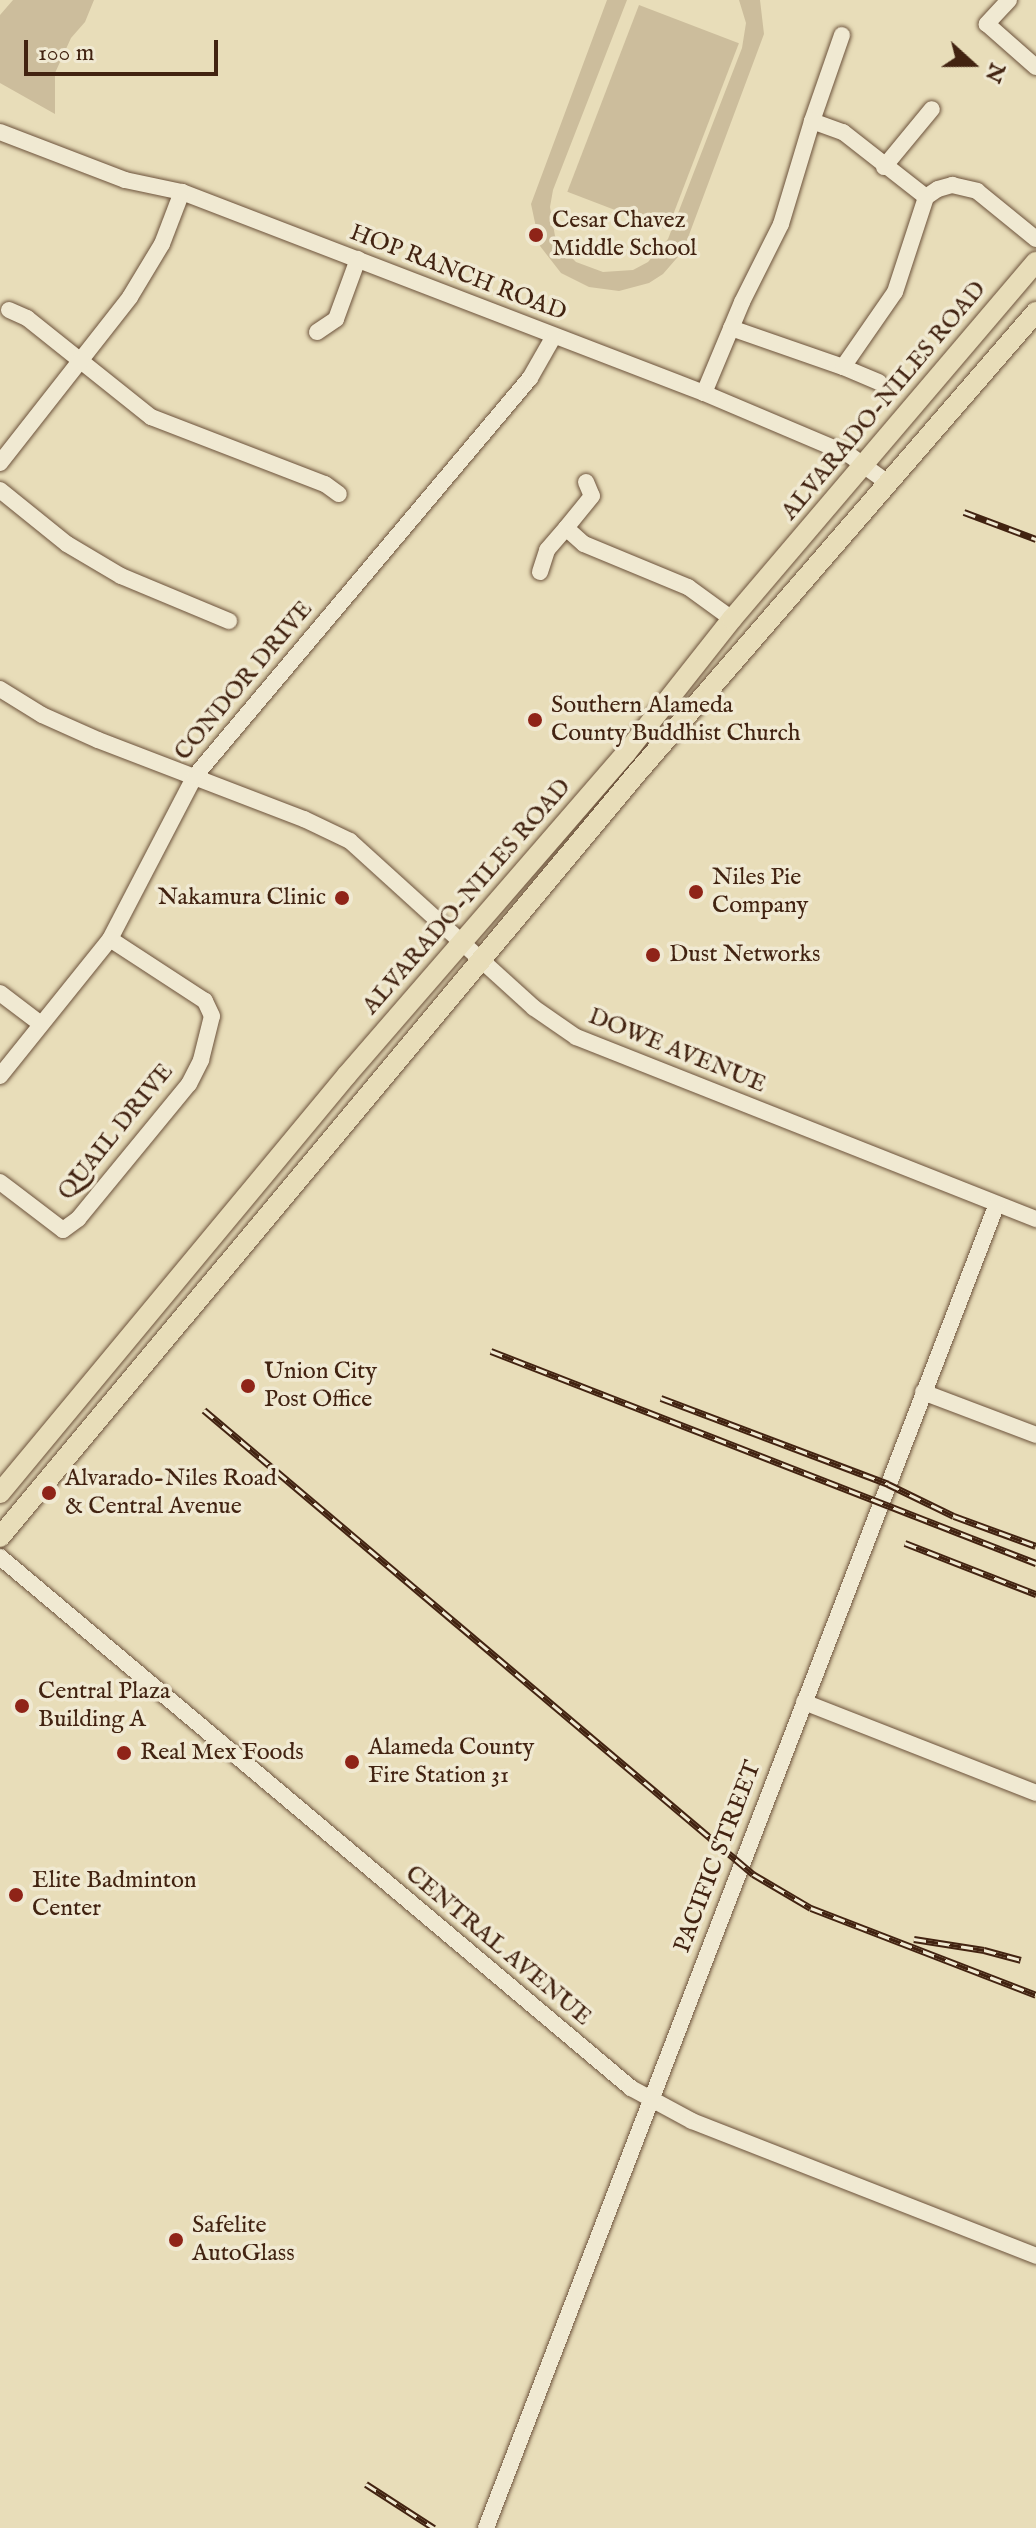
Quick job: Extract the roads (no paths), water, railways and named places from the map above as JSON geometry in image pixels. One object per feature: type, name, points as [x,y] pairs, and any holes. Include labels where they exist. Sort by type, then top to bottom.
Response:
[{"type":"main road","name":"ALVARADO-NILES ROAD","points":[[0,1493],[347,1075],[626,753],[732,619],[1036,262]]},
{"type":"main road","name":"ALVARADO-NILES ROAD","points":[[0,1537],[650,757],[1036,312]]},
{"type":"street","points":[[1009,0],[987,24],[1036,67]]},
{"type":"street","points":[[704,393],[781,224],[842,35]]},
{"type":"street","points":[[884,167],[932,109]]},
{"type":"street","points":[[812,121],[843,132],[926,197]]},
{"type":"street","name":"HOP RANCH ROAD","points":[[0,132],[125,180],[182,192],[704,393],[865,464],[888,483]]},
{"type":"street","points":[[843,367],[895,292],[926,197],[952,185],[967,186],[1036,239]]},
{"type":"street","points":[[0,463],[130,297],[162,244],[182,192]]},
{"type":"street","points":[[317,332],[336,319],[358,259]]},
{"type":"street","points":[[9,310],[27,318],[151,417],[325,484],[339,494]]},
{"type":"street","points":[[731,328],[879,382]]},
{"type":"street","name":"CONDOR DRIVE","points":[[0,1076],[110,939],[195,776],[530,378],[554,336]]},
{"type":"street","points":[[540,572],[547,550],[592,496],[586,482]]},
{"type":"street","points":[[0,490],[67,544],[121,576],[229,621]]},
{"type":"street","points":[[566,528],[584,544],[688,587],[732,619]]},
{"type":"street","name":"DOWE AVENUE","points":[[0,689],[42,715],[98,740],[195,776],[350,841],[554,1024],[598,1048],[1036,1219]]},
{"type":"street","name":"QUAIL DRIVE","points":[[0,1182],[63,1230],[78,1219],[189,1084],[201,1060],[212,1016],[205,1001],[110,939]]},
{"type":"street","points":[[0,993],[41,1024]]},
{"type":"street","name":"PACIFIC STREET","points":[[486,2528],[997,1204]]},
{"type":"street","points":[[923,1392],[1036,1435]]},
{"type":"street","name":"CENTRAL AVENUE","points":[[0,1557],[614,2075],[651,2100],[692,2121],[1036,2256]]},
{"type":"street","points":[[804,1702],[1036,1793]]},
{"type":"railway","points":[[964,512],[1036,539]]},
{"type":"railway","points":[[491,1351],[1036,1563]]},
{"type":"railway","points":[[661,1398],[888,1484],[954,1516],[1036,1546]]},
{"type":"railway","points":[[204,1410],[753,1874],[811,1908],[1036,1995]]},
{"type":"railway","points":[[905,1543],[1036,1594]]},
{"type":"railway","points":[[914,1939],[984,1950],[1021,1960]]},
{"type":"railway","points":[[366,2484],[434,2528]]},
{"type":"place","name":"Cesar Chavez Middle School","points":[[536,235]]},
{"type":"place","name":"Southern Alameda County Buddhist Church","points":[[535,720]]},
{"type":"place","name":"Niles Pie Company","points":[[696,892]]},
{"type":"place","name":"Nakamura Clinic","points":[[342,898]]},
{"type":"place","name":"Dust Networks","points":[[653,955]]},
{"type":"place","name":"Union City Post Office","points":[[248,1386]]},
{"type":"place","name":"Alvarado-Niles Road & Central Avenue","points":[[49,1493]]},
{"type":"place","name":"Central Plaza Building A","points":[[22,1706]]},
{"type":"place","name":"Real Mex Foods","points":[[124,1753]]},
{"type":"place","name":"Alameda County Fire Station 31","points":[[352,1762]]},
{"type":"place","name":"Elite Badminton Center","points":[[16,1895]]},
{"type":"place","name":"Safelite AutoGlass","points":[[176,2240]]}]
